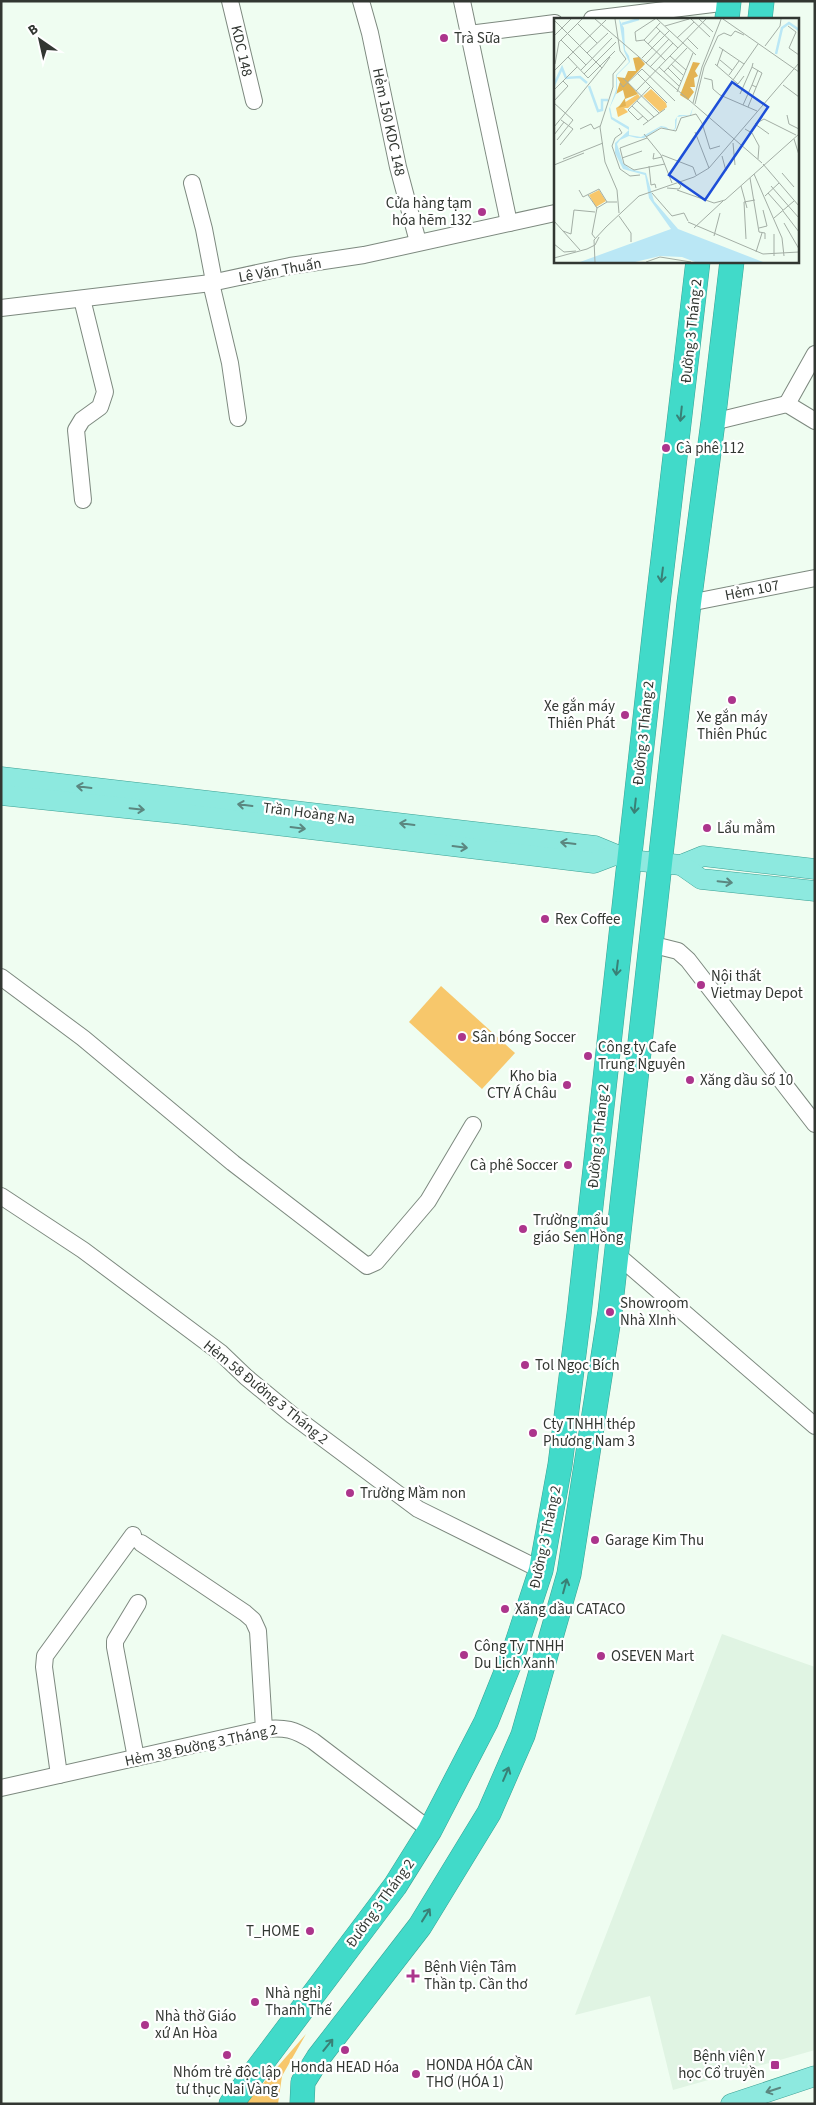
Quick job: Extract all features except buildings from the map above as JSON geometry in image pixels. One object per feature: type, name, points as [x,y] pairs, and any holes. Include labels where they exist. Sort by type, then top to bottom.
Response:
[{"type":"highway","points":[[727,18],[729,1]]},
{"type":"highway","points":[[760,18],[762,1]]},
{"type":"highway","name":"Đường 3 Tháng 2","points":[[231,2104],[395,1886],[430,1830],[486,1722],[512,1655],[541,1570],[560,1465],[622,858],[698,262]]},
{"type":"highway","name":"Đường 3 Tháng 2","points":[[302,2104],[304,2082],[318,2058],[420,1926],[489,1813],[523,1735],[569,1574],[610,1312],[650,944],[670,864],[689,603],[732,262]]},
{"type":"main road","name":"Trần Hoàng Na","points":[[1,777],[595,846],[622,858],[670,864],[701,879],[815,891]]},
{"type":"main road","name":"Trần Hoàng Na","points":[[1,795],[193,815],[594,863],[622,858]]},
{"type":"main road","name":"Trần Hoàng Na","points":[[670,864],[703,856],[815,869]]},
{"type":"main road","points":[[740,2102],[815,2076]]},
{"type":"street","name":"KDC 148","points":[[230,1],[254,101]]},
{"type":"street","name":"Hẻm 150 KDC 148","points":[[361,1],[370,33],[398,167],[418,242]]},
{"type":"street","points":[[462,1],[509,223]]},
{"type":"street","points":[[600,18],[729,1]]},
{"type":"street","points":[[469,34],[554,23]]},
{"type":"street","points":[[192,182],[204,229],[213,276],[211,283],[230,363],[238,418]]},
{"type":"street","name":"Lê Văn Thuấn","points":[[1,308],[211,283],[290,266],[364,256],[418,242],[554,213]]},
{"type":"street","points":[[82,299],[105,392],[100,407],[82,420],[76,430],[83,500]]},
{"type":"street","points":[[787,404],[815,354]]},
{"type":"street","points":[[713,422],[787,404],[815,422]]},
{"type":"street","name":"Hẻm 107","points":[[689,603],[815,578]]},
{"type":"street","points":[[650,944],[678,951],[688,960],[815,1124]]},
{"type":"street","points":[[1,977],[83,1038],[233,1163],[364,1265],[370,1266],[376,1262],[428,1201],[473,1125]]},
{"type":"street","name":"Hẻm 58 Đường 3 Tháng 2","points":[[1,1196],[83,1250],[221,1354],[292,1415],[418,1509],[541,1570]]},
{"type":"street","points":[[615,1253],[815,1426]]},
{"type":"street","points":[[60,1775],[44,1667],[45,1656],[137,1539],[245,1613],[256,1625],[258,1631],[264,1729]]},
{"type":"street","points":[[136,1758],[115,1641],[138,1603]]},
{"type":"street","name":"Hẻm 38 Đường 3 Tháng 2","points":[[1,1788],[264,1729],[282,1727],[305,1736],[430,1830]]},
{"type":"shaded area","name":"Sân bóng Soccer","points":[[441,986],[515,1053],[482,1089],[409,1022]]},
{"type":"shaded area","points":[[722,1634],[815,1667],[815,2050],[673,2090],[650,1996],[575,2015]]},
{"type":"shaded area","points":[[306,2034],[282,2076],[278,2104],[245,2104]]},
{"type":"place","name":"Trà Sữa","points":[[444,38]]},
{"type":"place","name":"Cửa hàng tạm hóa hẽm 132","points":[[482,212]]},
{"type":"place","name":"Cà phê 112","points":[[666,448]]},
{"type":"place","name":"Xe gắn máy Thiên Phúc","points":[[732,700]]},
{"type":"place","name":"Xe gắn máy Thiên Phát","points":[[625,715]]},
{"type":"place","name":"Lẩu mẳm","points":[[707,828]]},
{"type":"place","name":"Rex Coffee","points":[[545,919]]},
{"type":"place","name":"Nội thất Vietmay Depot","points":[[701,985]]},
{"type":"place","name":"Sân bóng Soccer","points":[[462,1037]]},
{"type":"place","name":"Công ty Cafe Trung Nguyên","points":[[588,1056]]},
{"type":"place","name":"Xăng dầu số 10","points":[[690,1080]]},
{"type":"place","name":"Kho bia CTY Á Châu","points":[[567,1085]]},
{"type":"place","name":"Cà phê Soccer","points":[[568,1165]]},
{"type":"place","name":"Trường mẩu giáo Sen Hồng","points":[[523,1229]]},
{"type":"place","name":"Showroom Nhà XInh","points":[[610,1312]]},
{"type":"place","name":"Tol Ngọc Bích","points":[[525,1365]]},
{"type":"place","name":"Cty TNHH thép Phương Nam 3","points":[[533,1433]]},
{"type":"place","name":"Trường Mầm non","points":[[350,1493]]},
{"type":"place","name":"Garage Kim Thu","points":[[595,1540]]},
{"type":"place","name":"Xăng dầu CATACO","points":[[505,1609]]},
{"type":"place","name":"Công Ty TNHH Du Lịch Xanh","points":[[464,1655]]},
{"type":"place","name":"OSEVEN Mart","points":[[601,1656]]},
{"type":"place","name":"T_HOME","points":[[310,1931]]},
{"type":"place","name":"Bệnh Viện Tâm Thần tp. Cần thơ","points":[[413,1976]]},
{"type":"place","name":"Nhà nghỉ Thanh Thế","points":[[255,2002]]},
{"type":"place","name":"Nhà thờ Giáo xứ An Hòa","points":[[145,2025]]},
{"type":"place","name":"Honda HEAD Hóa","points":[[345,2050]]},
{"type":"place","name":"Nhóm trẻ độc lập tư thục Nai Vàng","points":[[227,2055]]},
{"type":"place","name":"Bệnh viện Y học Cổ truyền","points":[[775,2065]]},
{"type":"place","name":"HONDA HÓA CẦN THƠ (HÓA 1)","points":[[416,2074]]}]
